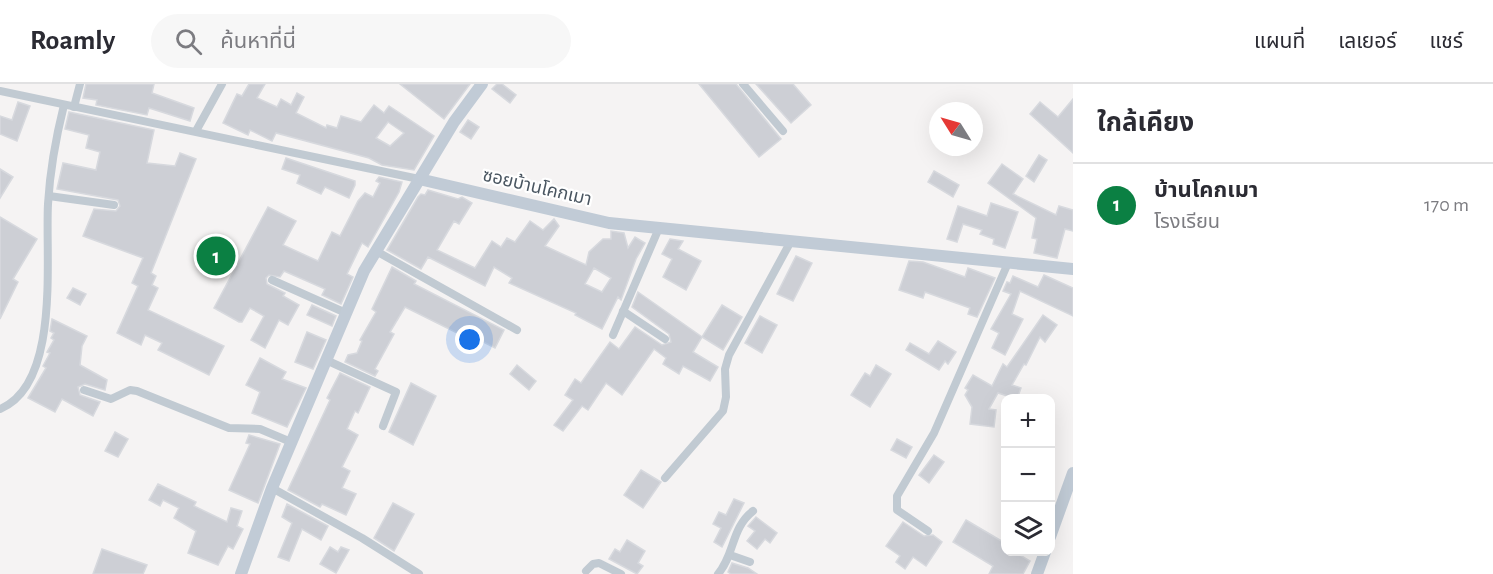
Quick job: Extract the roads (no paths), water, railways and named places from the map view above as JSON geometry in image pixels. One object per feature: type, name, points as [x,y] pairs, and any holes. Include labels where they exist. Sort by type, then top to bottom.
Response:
[{"type":"street","points":[[74,106],[80,84]]},
{"type":"street","points":[[195,131],[222,84]]},
{"type":"street","points":[[241,574],[272,488],[364,271],[454,122],[482,84]]},
{"type":"street","points":[[743,84],[783,131]]},
{"type":"street","name":"ซอยบ้านโคกเมา","points":[[0,91],[419,179],[609,223],[1073,269]]},
{"type":"street","points":[[0,409],[11,404],[28,384],[40,354],[47,304],[49,196],[54,144],[64,105]]},
{"type":"street","points":[[49,196],[114,205]]},
{"type":"street","points":[[613,335],[659,228]]},
{"type":"street","points":[[665,478],[723,411],[726,396],[725,369],[729,355],[791,241]]},
{"type":"street","points":[[376,251],[517,330]]},
{"type":"street","points":[[928,531],[897,510],[897,496],[934,433],[1008,263]]},
{"type":"street","points":[[272,280],[346,313]]},
{"type":"street","points":[[623,311],[665,339]]},
{"type":"street","points":[[326,360],[396,392],[383,426]]},
{"type":"street","points":[[84,390],[111,399],[130,390],[137,391],[229,428],[260,429],[291,442]]},
{"type":"street","points":[[1055,523],[1073,473]]},
{"type":"street","points":[[272,488],[362,538],[419,574]]},
{"type":"street","points":[[718,574],[729,561],[734,537],[742,520],[753,511]]},
{"type":"street","points":[[730,555],[750,562]]},
{"type":"street","points":[[1037,574],[1044,556]]},
{"type":"street","points":[[586,571],[592,564],[599,563],[621,574]]},
{"type":"place","name":"บ้านโคกเมา","points":[[216,256]]}]
